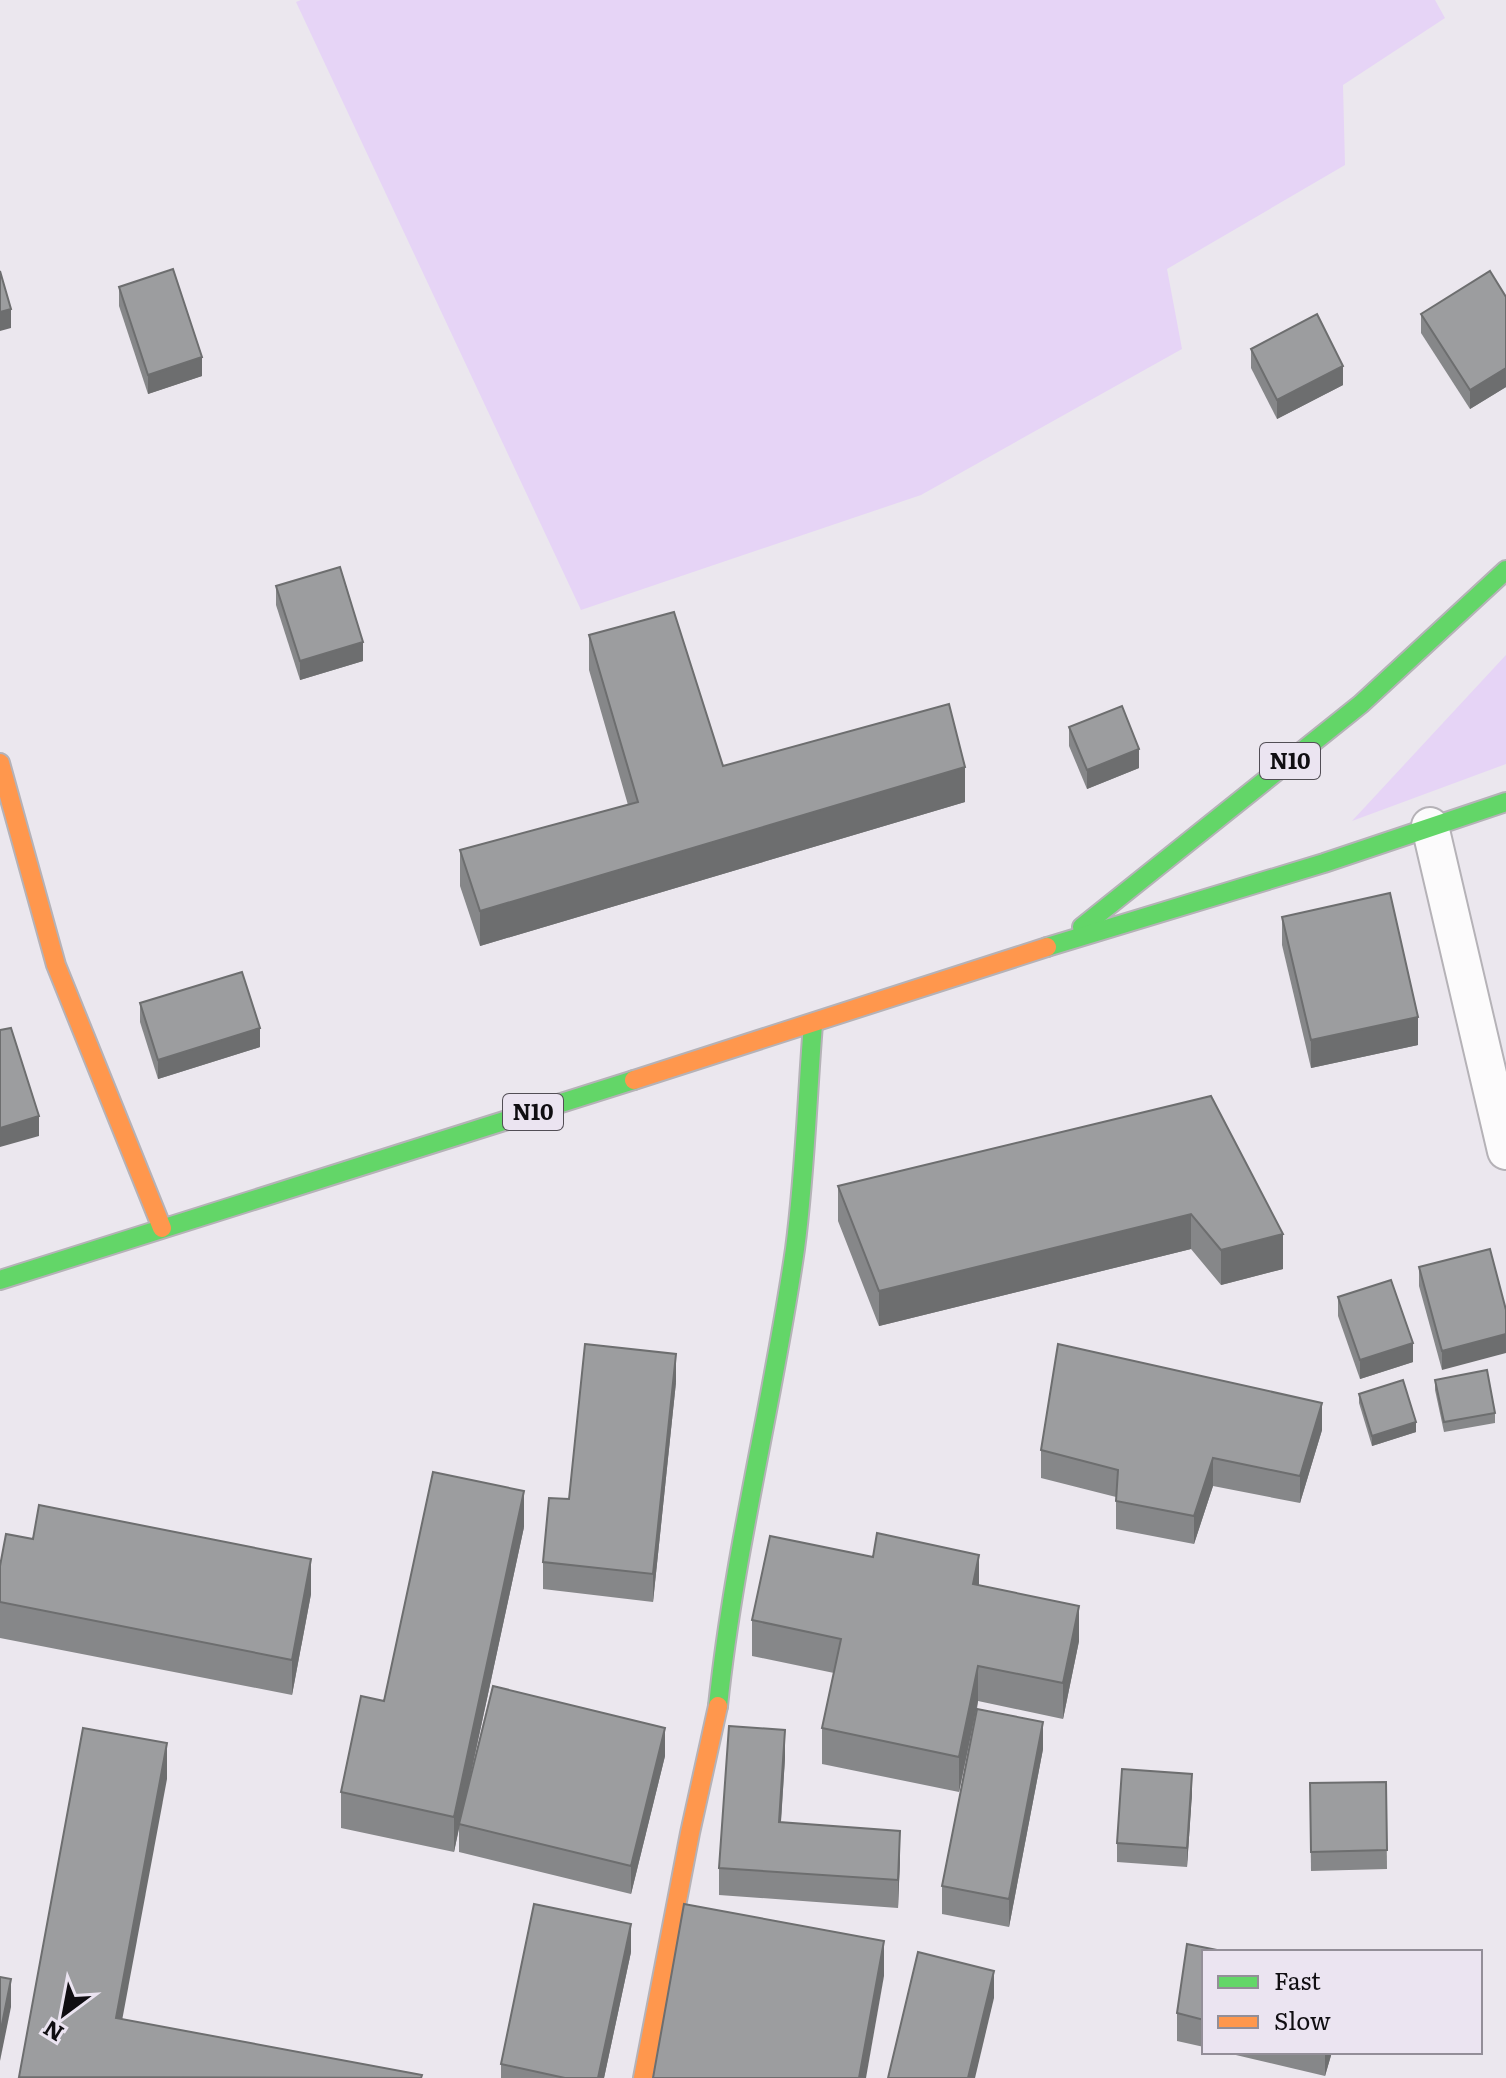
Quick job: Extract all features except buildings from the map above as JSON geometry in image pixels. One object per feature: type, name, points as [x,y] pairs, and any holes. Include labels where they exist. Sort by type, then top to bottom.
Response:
[{"type":"main road","name":"N10","points":[[1064,941],[1361,704],[1506,570]]},
{"type":"main road","points":[[0,763],[56,965],[162,1228]]},
{"type":"main road","name":"N10","points":[[0,1280],[813,1024],[1064,941],[1324,863],[1506,802]]},
{"type":"main road","points":[[643,2078],[690,1833],[717,1714],[726,1627],[761,1449],[792,1263],[813,1024]]},
{"type":"street","points":[[1430,826],[1506,1151]]},
{"type":"shaded area","points":[[1435,0],[1445,18],[1343,85],[1345,165],[1167,269],[1182,349],[921,495],[581,610],[296,2]]},
{"type":"shaded area","points":[[1506,655],[1506,764],[1352,821]]},
{"type":"traffic: fast","points":[[1082,927],[1361,704],[1506,570]]},
{"type":"traffic: fast","points":[[1047,947],[1324,863],[1506,802]]},
{"type":"traffic: fast","points":[[718,1706],[734,1591],[795,1249],[813,1024]]},
{"type":"traffic: fast","points":[[0,1280],[634,1080]]},
{"type":"traffic: slow","points":[[0,763],[56,965],[162,1228]]},
{"type":"traffic: slow","points":[[634,1080],[1047,947]]},
{"type":"traffic: slow","points":[[643,2078],[718,1706]]}]
